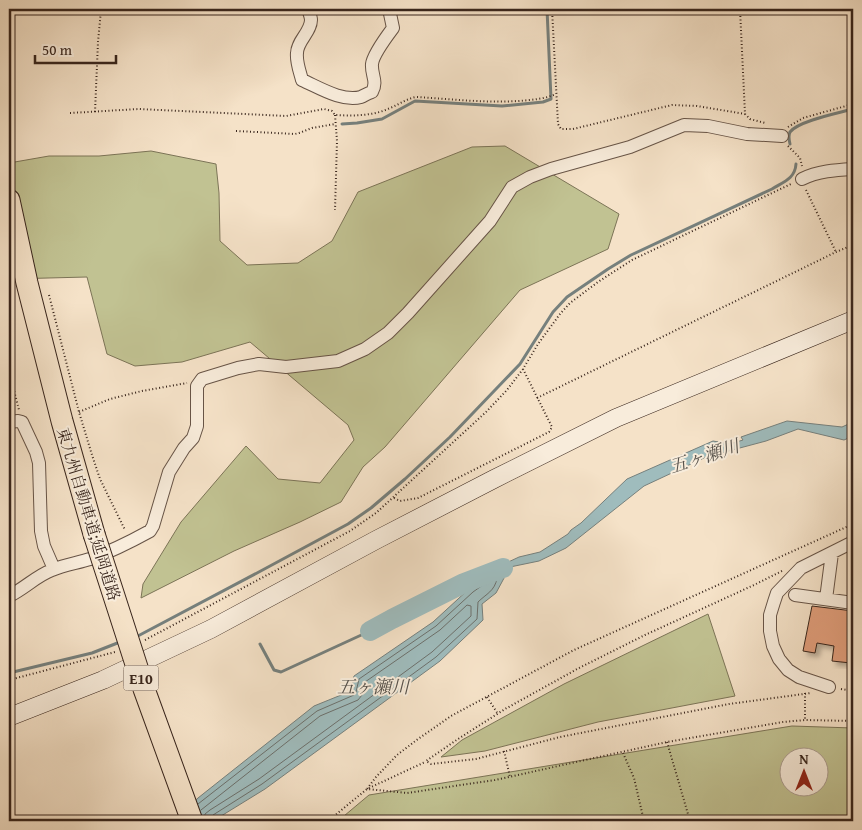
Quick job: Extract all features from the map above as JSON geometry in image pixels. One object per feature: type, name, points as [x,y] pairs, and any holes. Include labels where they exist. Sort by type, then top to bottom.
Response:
[{"type":"highway","name":"東九州自動車道;延岡道路","points":[[9,200],[27,284],[62,421],[94,534],[144,689],[192,821]]},
{"type":"highway","points":[[9,219],[27,284]]},
{"type":"street","points":[[308,9],[311,21],[297,52],[298,67],[302,80],[347,98],[359,97],[372,92],[375,86],[372,63],[381,45],[393,28],[389,9]]},
{"type":"street","points":[[9,596],[54,569],[88,560],[150,531],[169,472],[184,448],[193,438],[197,426],[197,386],[202,379],[259,364],[286,366],[338,362],[365,349],[388,332],[408,313],[490,221],[512,187],[530,177],[551,169],[630,147],[684,125],[708,126],[747,134],[784,132]]},
{"type":"street","points":[[802,179],[810,175],[853,169]]},
{"type":"street","points":[[10,715],[103,680],[211,629],[376,540],[616,418],[853,320]]},
{"type":"street","points":[[9,422],[22,422],[36,452],[39,463],[41,531],[44,546],[54,569]]},
{"type":"street","points":[[833,689],[799,677],[788,670],[779,659],[773,646],[770,631],[770,615],[777,593],[800,568],[853,542]]},
{"type":"street","points":[[826,599],[832,553]]},
{"type":"street","points":[[795,595],[853,604]]},
{"type":"path","points":[[95,112],[98,42],[103,9]]},
{"type":"path","points":[[552,9],[558,124],[561,129],[573,129],[672,105],[696,106],[745,114],[750,119],[765,122]]},
{"type":"path","points":[[740,9],[745,114]]},
{"type":"path","points":[[335,115],[354,116],[372,113],[389,109],[406,98],[416,97],[495,102],[550,97],[556,94]]},
{"type":"path","points":[[836,252],[805,189],[800,158],[790,149],[784,132],[803,118],[853,104]]},
{"type":"path","points":[[70,113],[138,109],[286,116],[324,109],[332,111],[335,115],[337,142],[335,210]]},
{"type":"path","points":[[236,131],[295,134],[312,128],[335,124]]},
{"type":"path","points":[[140,642],[350,531],[376,514],[486,412],[507,390],[523,369],[538,344],[560,314],[570,303],[598,282],[632,260],[802,179]]},
{"type":"path","points":[[537,398],[853,245]]},
{"type":"path","points":[[49,295],[92,455],[100,479],[129,542]]},
{"type":"path","points":[[394,498],[400,501],[418,498],[550,432],[552,427],[523,369]]},
{"type":"path","points":[[9,371],[22,422]]},
{"type":"path","points":[[79,412],[110,400],[142,391],[202,379]]},
{"type":"path","points":[[367,789],[376,776],[397,755],[451,716],[574,650],[853,524]]},
{"type":"path","points":[[328,821],[367,789],[426,762],[458,738],[578,668],[781,571],[800,568]]},
{"type":"path","points":[[9,680],[122,649]]},
{"type":"path","points":[[804,678],[805,720]]},
{"type":"path","points":[[833,689],[846,690]]},
{"type":"path","points":[[426,762],[431,764],[476,759],[560,737],[729,704],[813,693]]},
{"type":"path","points":[[487,697],[498,714]]},
{"type":"path","points":[[367,789],[407,793],[495,780],[667,742],[774,723],[805,720],[853,721]]},
{"type":"path","points":[[667,742],[690,821]]},
{"type":"path","points":[[504,751],[510,777]]},
{"type":"path","points":[[622,753],[634,778],[644,821]]},
{"type":"green space","points":[[505,146],[619,214],[608,249],[520,290],[385,447],[363,467],[341,502],[234,551],[141,598],[143,584],[181,522],[246,446],[278,479],[320,483],[354,440],[348,425],[250,342],[182,362],[135,366],[107,354],[87,277],[9,279],[9,163],[49,156],[99,156],[151,151],[216,164],[220,241],[247,265],[298,263],[332,241],[358,192],[472,147]]},
{"type":"green space","points":[[708,614],[735,696],[598,722],[485,751],[441,757],[462,740],[564,684]]},
{"type":"green space","points":[[792,726],[853,728],[853,812],[843,821],[338,821],[369,795]]},
{"type":"water","name":"五ヶ瀬川","points":[[787,421],[842,427],[853,422],[853,436],[844,440],[798,429],[766,441],[706,457],[644,486],[566,548],[539,561],[510,567],[496,593],[482,604],[483,620],[440,661],[265,789],[213,821],[172,821],[198,798],[314,706],[351,691],[354,676],[433,622],[470,588],[502,565],[519,557],[540,552],[568,534],[627,479],[713,441],[730,444],[743,440],[741,437]]},
{"type":"building","points":[[812,606],[853,611],[851,663],[832,661],[834,646],[817,643],[815,653],[803,651]]},
{"type":"waterway","points":[[342,124],[382,119],[415,101],[502,106],[543,102],[551,99],[547,9]]},
{"type":"waterway","points":[[790,144],[789,133],[801,124],[853,109]]},
{"type":"waterway","points":[[136,637],[348,524],[371,508],[450,437],[520,364],[553,312],[567,297],[631,255],[788,180],[796,164]]},
{"type":"waterway","points":[[370,631],[464,583],[503,568]]},
{"type":"waterway","points":[[260,644],[274,670],[281,672],[370,631]]},
{"type":"waterway","points":[[9,673],[92,653],[120,642]]}]
